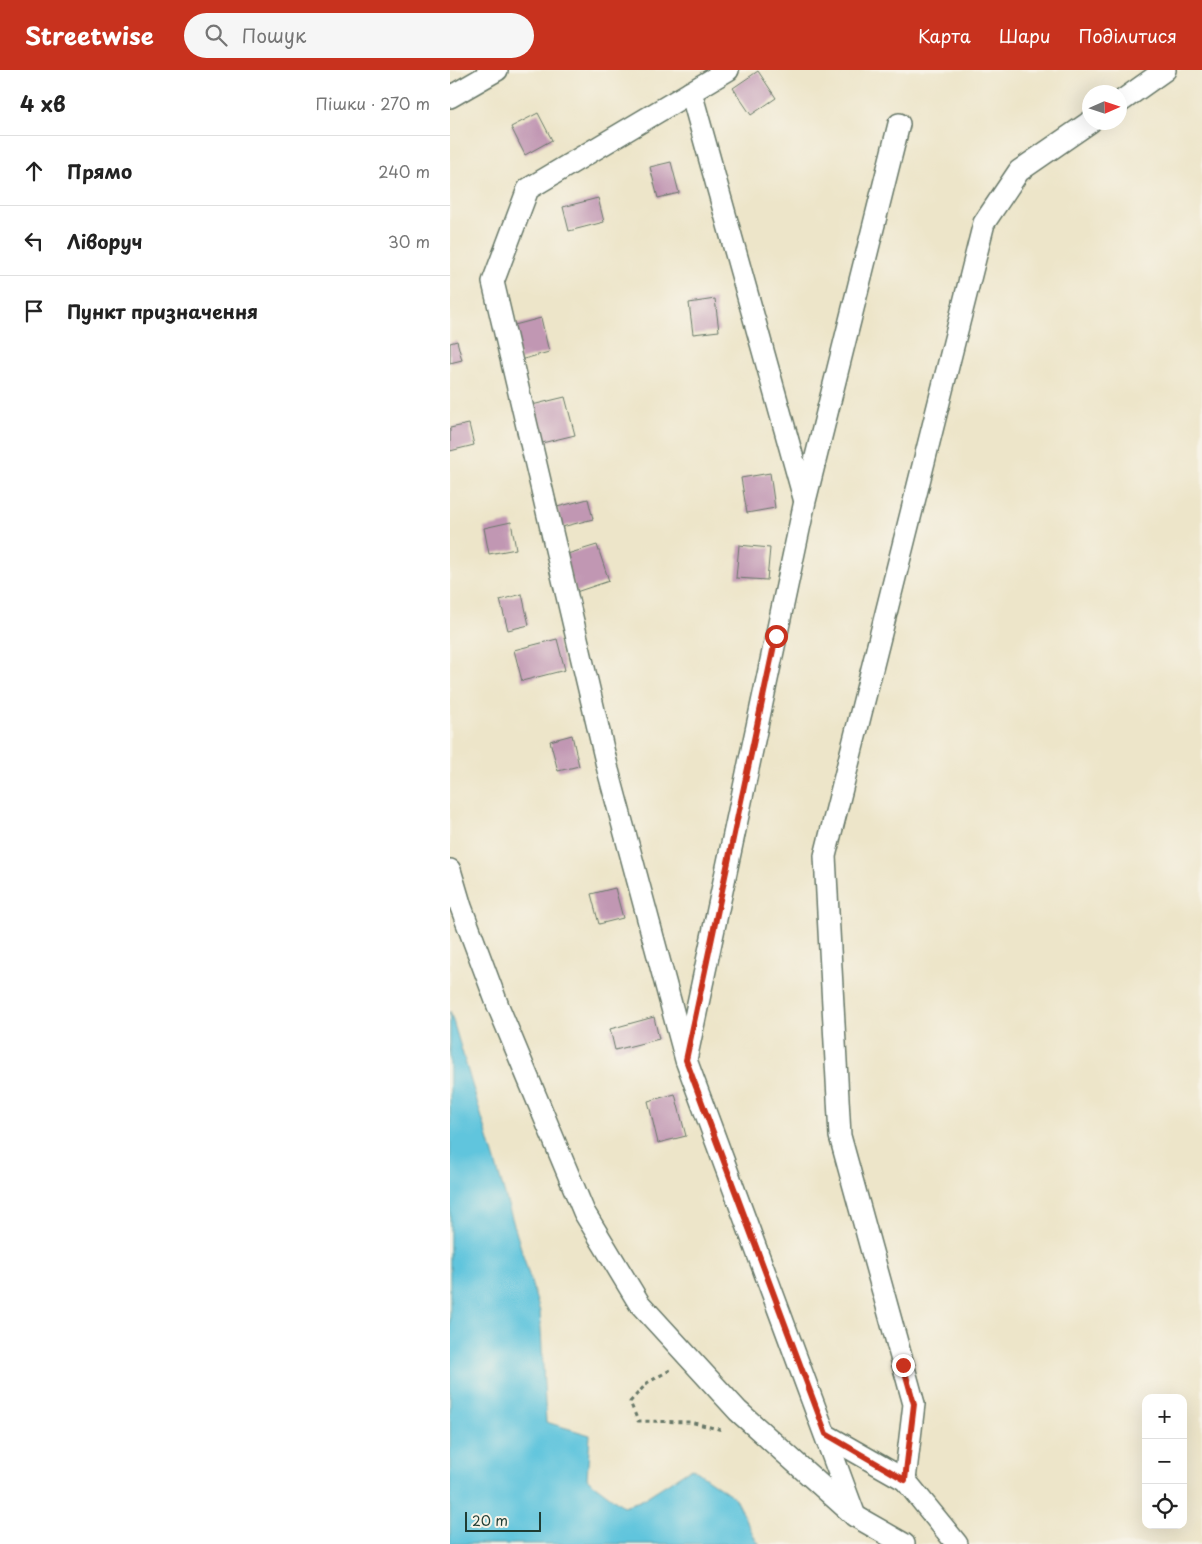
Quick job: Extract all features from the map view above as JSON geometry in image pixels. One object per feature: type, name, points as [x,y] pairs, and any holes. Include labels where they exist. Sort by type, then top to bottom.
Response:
[{"type":"street","points":[[450,97],[497,70]]},
{"type":"street","points":[[728,70],[528,189],[493,282],[608,770],[686,1060],[855,1516]]},
{"type":"street","points":[[1127,97],[1165,70]]},
{"type":"street","points":[[691,92],[805,501]]},
{"type":"street","points":[[686,1060],[805,501],[899,124]]},
{"type":"street","points":[[905,1480],[914,1404],[840,1136],[825,856],[984,223],[1019,171],[1082,128]]},
{"type":"street","points":[[450,870],[461,907],[498,1006],[584,1212],[639,1304],[738,1411],[855,1516],[904,1544]]},
{"type":"street","points":[[826,1434],[905,1480],[957,1544]]},
{"type":"path","points":[[690,1359],[646,1382],[630,1402],[638,1421],[690,1422],[727,1431]]},
{"type":"water","points":[[450,1011],[540,1312],[546,1422],[590,1435],[587,1479],[623,1506],[640,1501],[692,1468],[734,1497],[756,1540],[760,1544],[450,1544]]},
{"type":"building","points":[[758,71],[776,98],[751,115],[733,88]]},
{"type":"building","points":[[538,113],[552,140],[525,155],[511,127]]},
{"type":"building","points":[[671,162],[679,193],[658,198],[650,167]]},
{"type":"building","points":[[598,198],[604,222],[569,231],[563,207]]},
{"type":"building","points":[[715,299],[719,331],[693,334],[689,303]]},
{"type":"building","points":[[541,318],[549,352],[520,360],[511,326]]},
{"type":"building","points":[[457,341],[462,360],[450,363],[450,343]]},
{"type":"building","points":[[565,397],[575,435],[542,443],[532,405]]},
{"type":"building","points":[[469,424],[474,445],[450,451],[450,428]]},
{"type":"building","points":[[770,473],[775,508],[747,513],[741,478]]},
{"type":"building","points":[[588,499],[593,519],[562,527],[557,507]]},
{"type":"building","points":[[511,522],[516,549],[489,554],[484,528]]},
{"type":"building","points":[[597,545],[609,581],[576,592],[564,555]]},
{"type":"building","points":[[739,545],[770,548],[767,580],[736,578]]},
{"type":"building","points":[[522,594],[529,625],[508,630],[500,600]]},
{"type":"building","points":[[557,639],[565,670],[522,681],[514,650]]},
{"type":"building","points":[[572,735],[579,766],[558,771],[550,741]]},
{"type":"building","points":[[615,888],[623,918],[599,924],[591,894]]},
{"type":"building","points":[[654,1017],[659,1039],[615,1050],[610,1029]]},
{"type":"building","points":[[675,1094],[686,1136],[658,1143],[648,1101]]},
{"type":"route","points":[[776,636],[686,1060],[826,1434],[905,1480],[914,1404],[903,1365]]}]
